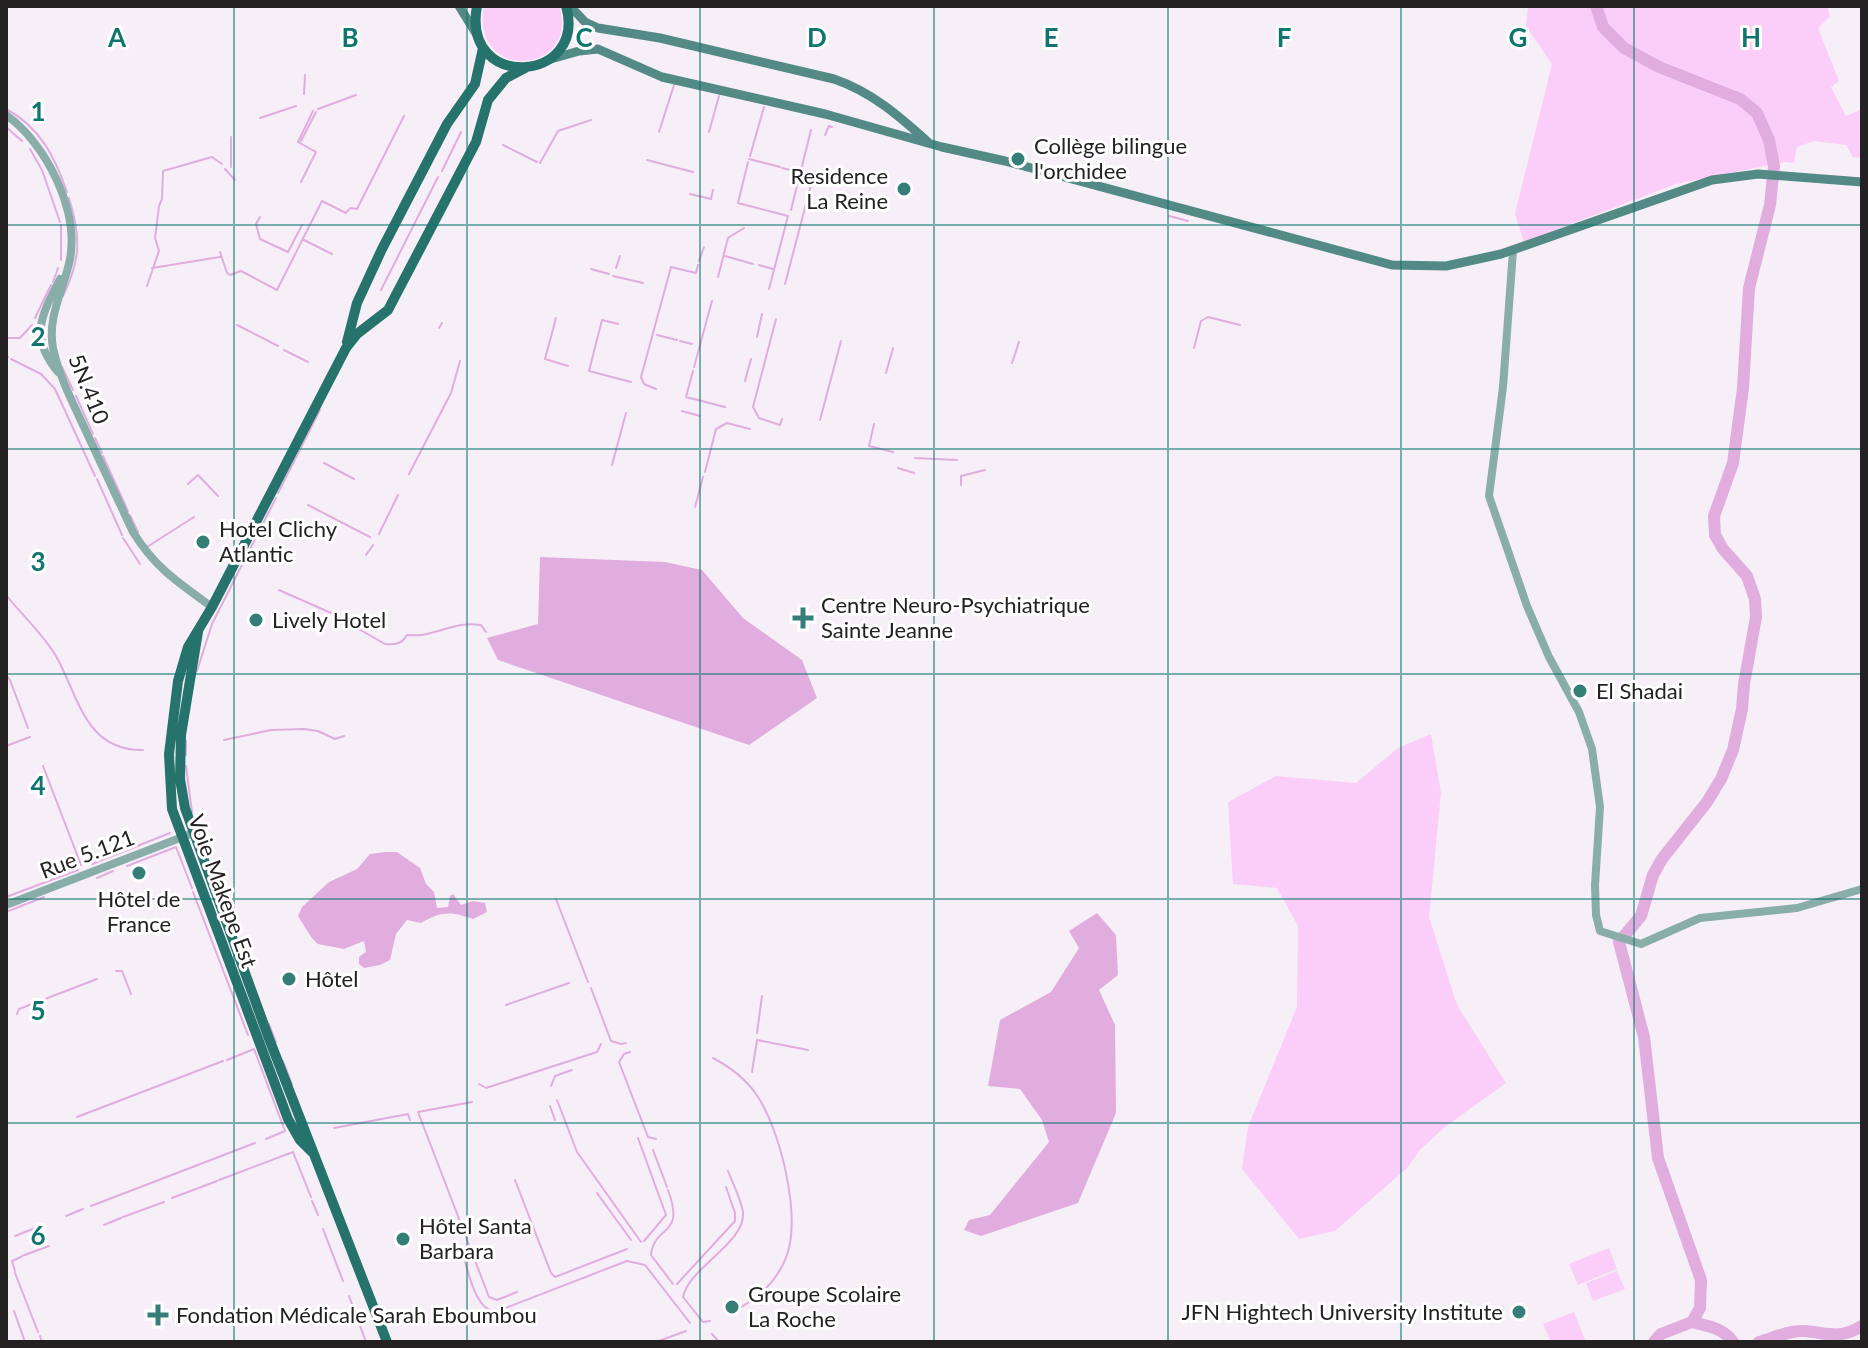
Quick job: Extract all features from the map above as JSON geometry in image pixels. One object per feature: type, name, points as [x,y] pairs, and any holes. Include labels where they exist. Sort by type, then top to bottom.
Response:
[{"type":"main road","points":[[459,6],[483,48],[502,64],[525,68]]},
{"type":"main road","points":[[477,6],[477,35]]},
{"type":"main road","points":[[550,60],[561,48],[568,33],[568,6]]},
{"type":"main road","points":[[568,6],[585,22],[598,28],[660,38],[834,79],[855,87],[890,108],[931,144]]},
{"type":"main road","points":[[346,348],[357,303],[447,124],[475,84],[483,48]]},
{"type":"main road","points":[[346,348],[364,327],[388,310],[476,142],[488,100],[497,86],[525,68],[598,49],[662,77],[825,114],[1383,263],[1416,267],[1446,266],[1513,251],[1707,182],[1758,174],[1862,182]]},
{"type":"main road","name":"Voie Makepe Est","points":[[312,1152],[300,1140],[288,1119],[181,837],[172,809],[169,781],[198,630],[346,348]]},
{"type":"main road","name":"Voie Makepe Est","points":[[176,734],[180,779],[193,833],[312,1152],[387,1342]]},
{"type":"street","name":"5N.410","points":[[6,115],[32,137],[42,151],[63,196],[71,244],[52,328],[53,347],[61,376],[145,552],[166,575],[212,607]]},
{"type":"street","points":[[1513,251],[1503,387],[1489,496],[1527,606],[1549,657],[1579,712],[1592,749],[1600,807],[1595,885],[1600,931],[1641,944],[1700,918],[1797,908],[1862,889]]},
{"type":"street","name":"Rue 5.121","points":[[6,905],[193,833]]},
{"type":"shaded area","points":[[484,6],[560,6],[562,23],[557,42],[546,54],[532,60],[502,56],[490,45],[483,28]]},
{"type":"shaded area","points":[[1528,6],[1827,6],[1830,16],[1818,28],[1839,81],[1831,87],[1846,116],[1862,109],[1862,158],[1853,157],[1846,145],[1814,141],[1797,147],[1794,163],[1785,162],[1676,184],[1524,242],[1515,214],[1552,64],[1526,26]]},
{"type":"shaded area","points":[[540,557],[665,562],[702,570],[743,618],[802,660],[817,698],[749,745],[498,660],[487,638],[538,624]]},
{"type":"shaded area","points":[[1431,734],[1441,793],[1429,917],[1457,1005],[1506,1083],[1445,1127],[1420,1150],[1407,1168],[1335,1231],[1299,1239],[1242,1169],[1248,1127],[1297,1007],[1298,926],[1277,888],[1233,884],[1228,802],[1276,776],[1356,783],[1398,748]]},
{"type":"shaded area","points":[[397,852],[420,868],[426,884],[434,892],[437,908],[448,907],[453,894],[461,905],[473,901],[485,903],[487,912],[473,919],[446,914],[421,923],[407,920],[396,934],[390,960],[380,965],[364,968],[359,964],[359,957],[366,952],[364,941],[344,949],[318,944],[298,916],[302,907],[329,882],[357,869],[370,854]]},
{"type":"shaded area","points":[[1097,913],[1116,935],[1118,975],[1099,990],[1115,1025],[1116,1113],[1078,1203],[981,1236],[964,1230],[969,1220],[990,1215],[1049,1142],[1042,1120],[1020,1089],[988,1086],[1000,1020],[1051,992],[1079,948],[1069,931]]},
{"type":"shaded area","points":[[1609,1248],[1617,1269],[1578,1285],[1569,1264]]},
{"type":"shaded area","points":[[1617,1271],[1625,1289],[1593,1301],[1586,1283]]},
{"type":"shaded area","points":[[1574,1312],[1586,1342],[1551,1342],[1543,1324]]},
{"type":"waterway","points":[[1596,6],[1603,27],[1624,48],[1659,67],[1740,99],[1757,113],[1769,140],[1774,166],[1770,205],[1749,288],[1743,388],[1733,463],[1714,516],[1715,535],[1747,576],[1755,599],[1756,617],[1742,709],[1733,750],[1721,779],[1662,859],[1653,875],[1641,916],[1619,942],[1644,1037],[1658,1158],[1701,1280],[1700,1308],[1692,1322],[1661,1334],[1654,1342]]},
{"type":"waterway","points":[[304,94],[305,75]]},
{"type":"waterway","points":[[659,132],[674,85]]},
{"type":"waterway","points":[[318,109],[356,95]]},
{"type":"waterway","points":[[709,132],[719,96]]},
{"type":"waterway","points":[[260,118],[296,106]]},
{"type":"waterway","points":[[750,156],[764,107]]},
{"type":"waterway","points":[[6,109],[18,116],[45,144],[67,192]]},
{"type":"waterway","points":[[301,182],[316,152],[298,142],[313,111]]},
{"type":"waterway","points":[[301,141],[316,112]]},
{"type":"waterway","points":[[220,252],[227,273],[230,275],[241,271],[277,290],[322,201],[346,213],[350,208],[357,209],[404,116]]},
{"type":"waterway","points":[[540,163],[558,131],[591,120]]},
{"type":"waterway","points":[[825,135],[829,126],[832,127]]},
{"type":"waterway","points":[[6,127],[22,141]]},
{"type":"waterway","points":[[791,210],[811,130]]},
{"type":"waterway","points":[[442,171],[461,132]]},
{"type":"waterway","points":[[231,137],[231,167]]},
{"type":"waterway","points":[[503,145],[537,162]]},
{"type":"waterway","points":[[30,149],[42,170],[60,222]]},
{"type":"waterway","points":[[147,286],[159,251],[155,238],[163,171],[212,157],[222,164]]},
{"type":"waterway","points":[[749,159],[780,167]]},
{"type":"waterway","points":[[647,160],[693,172]]},
{"type":"waterway","points":[[748,162],[738,203],[788,216],[769,289]]},
{"type":"waterway","points":[[782,168],[799,172]]},
{"type":"waterway","points":[[225,169],[235,180]]},
{"type":"waterway","points":[[381,290],[438,177]]},
{"type":"waterway","points":[[785,284],[812,181]]},
{"type":"waterway","points":[[690,194],[711,199],[713,190]]},
{"type":"waterway","points":[[63,296],[73,271],[77,248],[76,225],[69,198]]},
{"type":"waterway","points":[[1169,216],[1188,221]]},
{"type":"waterway","points":[[260,217],[256,224],[260,239],[288,252],[302,225]]},
{"type":"waterway","points":[[61,225],[61,260]]},
{"type":"waterway","points":[[718,277],[728,238],[744,228]]},
{"type":"waterway","points":[[304,240],[332,254]]},
{"type":"waterway","points":[[699,261],[704,247]]},
{"type":"waterway","points":[[616,268],[620,256]]},
{"type":"waterway","points":[[725,256],[753,264]]},
{"type":"waterway","points":[[152,268],[220,257]]},
{"type":"waterway","points":[[656,389],[644,384],[641,377],[671,267],[696,273],[698,265]]},
{"type":"waterway","points":[[759,265],[773,269]]},
{"type":"waterway","points":[[53,282],[58,268]]},
{"type":"waterway","points":[[591,269],[609,274]]},
{"type":"waterway","points":[[613,276],[643,283]]},
{"type":"waterway","points":[[35,318],[51,285]]},
{"type":"waterway","points":[[694,367],[712,301]]},
{"type":"waterway","points":[[757,337],[762,314]]},
{"type":"waterway","points":[[1194,348],[1201,321],[1208,317],[1240,325]]},
{"type":"waterway","points":[[556,318],[545,359],[568,366]]},
{"type":"waterway","points":[[776,319],[753,407],[759,418],[780,425],[782,419]]},
{"type":"waterway","points":[[618,324],[602,320],[589,371],[631,382]]},
{"type":"waterway","points":[[439,328],[442,323]]},
{"type":"waterway","points":[[6,338],[20,338],[32,325]]},
{"type":"waterway","points":[[237,325],[278,346]]},
{"type":"waterway","points":[[657,335],[677,340]]},
{"type":"waterway","points":[[680,341],[692,344]]},
{"type":"waterway","points":[[820,420],[841,341]]},
{"type":"waterway","points":[[1012,363],[1019,342]]},
{"type":"waterway","points":[[886,373],[893,348]]},
{"type":"waterway","points":[[284,350],[308,362]]},
{"type":"waterway","points":[[11,359],[41,374],[55,389],[95,476]]},
{"type":"waterway","points":[[745,381],[751,359]]},
{"type":"waterway","points":[[409,474],[451,393],[460,361]]},
{"type":"waterway","points":[[62,367],[73,390]]},
{"type":"waterway","points":[[693,371],[686,397],[725,407]]},
{"type":"waterway","points":[[76,396],[93,434]]},
{"type":"waterway","points":[[278,493],[320,410]]},
{"type":"waterway","points":[[682,411],[700,416]]},
{"type":"waterway","points":[[612,465],[626,413]]},
{"type":"waterway","points":[[705,472],[716,429],[727,423],[750,429]]},
{"type":"waterway","points":[[871,437],[874,424]]},
{"type":"waterway","points":[[95,438],[102,453]]},
{"type":"waterway","points":[[871,438],[869,446],[893,452]]},
{"type":"waterway","points":[[103,456],[128,511]]},
{"type":"waterway","points":[[915,458],[957,460]]},
{"type":"waterway","points":[[324,463],[354,479]]},
{"type":"waterway","points":[[898,468],[914,473]]},
{"type":"waterway","points":[[961,485],[961,476],[985,470]]},
{"type":"waterway","points":[[188,484],[198,475],[218,496]]},
{"type":"waterway","points":[[695,507],[703,477]]},
{"type":"waterway","points":[[97,479],[122,535]]},
{"type":"waterway","points":[[379,534],[398,495]]},
{"type":"waterway","points":[[197,671],[212,624],[276,498]]},
{"type":"waterway","points":[[308,505],[370,537]]},
{"type":"waterway","points":[[130,515],[138,532]]},
{"type":"waterway","points":[[147,547],[194,517]]},
{"type":"waterway","points":[[123,538],[140,564]]},
{"type":"waterway","points":[[366,555],[373,545]]},
{"type":"waterway","points":[[279,590],[331,613],[385,644],[398,643],[407,635],[426,634],[462,625],[481,625],[486,632]]},
{"type":"waterway","points":[[6,595],[52,650],[79,705],[97,732],[109,742],[124,748],[143,750]]},
{"type":"waterway","points":[[6,675],[28,728]]},
{"type":"waterway","points":[[224,740],[271,730],[304,729],[335,739],[344,736]]},
{"type":"waterway","points":[[6,746],[30,737]]},
{"type":"waterway","points":[[186,741],[186,755]]},
{"type":"waterway","points":[[43,766],[81,865]]},
{"type":"waterway","points":[[186,766],[192,812]]},
{"type":"waterway","points":[[92,864],[170,833]]},
{"type":"waterway","points":[[127,866],[176,847],[192,888]]},
{"type":"waterway","points":[[6,897],[78,870]]},
{"type":"waterway","points":[[97,878],[113,871]]},
{"type":"waterway","points":[[193,892],[248,1035]]},
{"type":"waterway","points":[[6,912],[44,897]]},
{"type":"waterway","points":[[556,899],[588,982]]},
{"type":"waterway","points":[[116,971],[122,971],[131,994]]},
{"type":"waterway","points":[[17,1014],[19,1009],[97,979]]},
{"type":"waterway","points":[[506,1005],[569,983]]},
{"type":"waterway","points":[[591,988],[611,1041],[626,1043]]},
{"type":"waterway","points":[[757,1033],[762,996]]},
{"type":"waterway","points":[[269,1024],[276,1042]]},
{"type":"waterway","points":[[752,1072],[757,1040],[808,1050]]},
{"type":"waterway","points":[[479,1084],[486,1088],[597,1052],[601,1044]]},
{"type":"waterway","points":[[227,1060],[254,1049],[285,1131],[266,1139]]},
{"type":"waterway","points":[[630,1052],[624,1054],[619,1062],[648,1137],[656,1139]]},
{"type":"waterway","points":[[713,1058],[742,1078],[765,1109],[780,1149],[790,1195],[791,1238],[783,1265],[771,1283],[747,1304],[728,1314]]},
{"type":"waterway","points":[[77,1117],[223,1061]]},
{"type":"waterway","points":[[283,1061],[292,1084]]},
{"type":"waterway","points":[[551,1086],[555,1076],[572,1070]]},
{"type":"waterway","points":[[557,1100],[577,1152],[641,1242]]},
{"type":"waterway","points":[[472,1102],[418,1112],[489,1297],[497,1300],[517,1292]]},
{"type":"waterway","points":[[550,1106],[555,1120]]},
{"type":"waterway","points":[[334,1128],[408,1114],[410,1120]]},
{"type":"waterway","points":[[638,1138],[666,1215],[644,1241]]},
{"type":"waterway","points":[[91,1206],[255,1143]]},
{"type":"waterway","points":[[653,1150],[667,1187]]},
{"type":"waterway","points":[[219,1180],[293,1152],[311,1197]]},
{"type":"waterway","points":[[710,1321],[703,1322],[683,1297],[695,1275],[727,1245],[742,1223],[742,1207],[728,1171]]},
{"type":"waterway","points":[[515,1180],[555,1277],[627,1249]]},
{"type":"waterway","points":[[172,1198],[217,1181]]},
{"type":"waterway","points":[[677,1284],[735,1221],[726,1187]]},
{"type":"waterway","points":[[668,1190],[673,1216],[667,1229],[653,1245],[651,1255],[673,1284]]},
{"type":"waterway","points":[[597,1193],[631,1240]]},
{"type":"waterway","points":[[312,1201],[318,1215]]},
{"type":"waterway","points":[[123,1217],[164,1202]]},
{"type":"waterway","points":[[66,1216],[83,1209]]},
{"type":"waterway","points":[[104,1225],[121,1218]]},
{"type":"waterway","points":[[15,1236],[43,1225]]},
{"type":"waterway","points":[[323,1229],[343,1281]]},
{"type":"waterway","points":[[22,1256],[49,1246]]},
{"type":"waterway","points":[[15,1271],[12,1261],[21,1257]]},
{"type":"waterway","points":[[464,1259],[478,1298],[495,1312],[627,1261],[645,1265],[690,1323]]},
{"type":"waterway","points":[[15,1273],[38,1332]]},
{"type":"waterway","points":[[349,1296],[366,1342]]},
{"type":"waterway","points":[[14,1311],[25,1342]]},
{"type":"waterway","points":[[1692,1322],[1720,1331],[1733,1342]]},
{"type":"waterway","points":[[1759,1342],[1793,1332],[1840,1334],[1862,1326]]},
{"type":"waterway","points":[[656,1342],[686,1331]]},
{"type":"waterway","points":[[712,1334],[719,1342]]},
{"type":"waterway","points":[[40,1336],[42,1342]]},
{"type":"place","name":"Collège bilingue l'orchidee","points":[[1018,159]]},
{"type":"place","name":"Residence La Reine","points":[[904,189]]},
{"type":"place","name":"Hotel Clichy Atlantic","points":[[203,542]]},
{"type":"place","name":"Centre Neuro-Psychiatrique Sainte Jeanne","points":[[803,618]]},
{"type":"place","name":"Lively Hotel","points":[[256,620]]},
{"type":"place","name":"El Shadai","points":[[1580,691]]},
{"type":"place","name":"Hôtel de France","points":[[139,873]]},
{"type":"place","name":"Hôtel","points":[[289,979]]},
{"type":"place","name":"Hôtel Santa Barbara","points":[[403,1239]]},
{"type":"place","name":"Groupe Scolaire La Roche","points":[[732,1307]]},
{"type":"place","name":"JFN Hightech University Institute","points":[[1519,1312]]},
{"type":"place","name":"Fondation Médicale Sarah Eboumbou","points":[[158,1315]]}]
